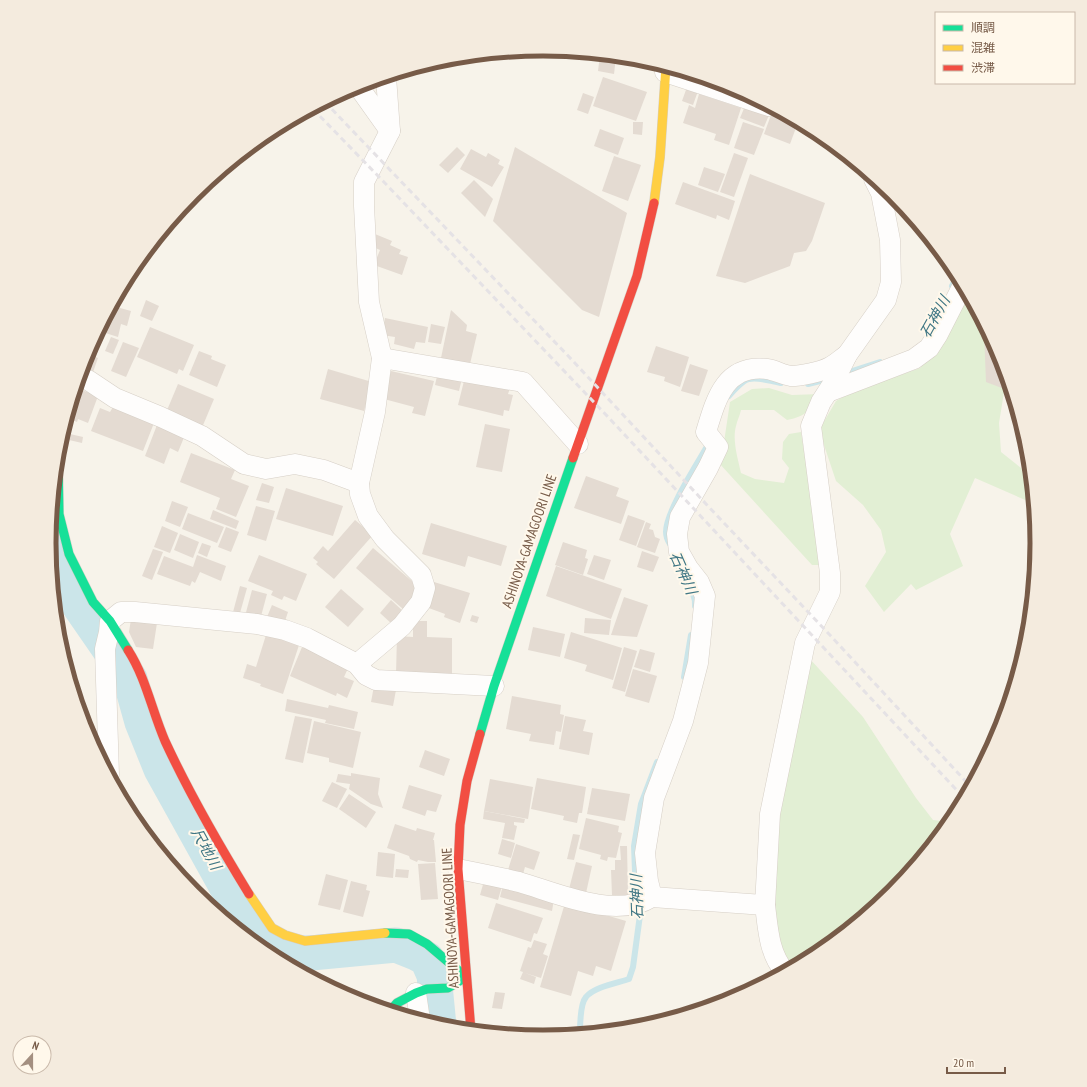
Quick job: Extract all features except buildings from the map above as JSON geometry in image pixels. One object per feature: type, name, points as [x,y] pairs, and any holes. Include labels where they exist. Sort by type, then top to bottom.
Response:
[{"type":"main road","name":"ASHINOYA-GAMAGOORI LINE","points":[[470,1026],[458,868],[460,825],[467,781],[494,686],[637,276],[654,205],[660,157],[666,72]]},
{"type":"main road","points":[[59,494],[59,514],[69,554],[108,634],[137,664],[165,740],[194,797],[234,870],[261,914],[272,928],[285,935],[305,940],[390,932],[409,934],[427,944],[466,977],[448,988],[421,991],[397,1003],[394,1007]]},
{"type":"street","points":[[357,664],[402,626],[420,602],[425,588],[421,575],[385,539],[368,516],[360,494],[360,483],[375,412],[382,358],[369,302],[364,182],[390,131],[386,82]]},
{"type":"street","points":[[362,91],[390,131]]},
{"type":"street","points":[[782,969],[771,949],[765,905],[770,814],[805,643],[830,592],[830,573],[811,426],[821,402],[844,361],[886,300],[891,282],[890,240],[880,192]]},
{"type":"street","points":[[830,388],[914,359],[929,348],[938,334],[960,291]]},
{"type":"street","points":[[382,358],[523,382],[578,444]]},
{"type":"street","points":[[644,901],[648,881],[645,853],[654,798],[683,721],[698,663],[705,596],[699,582],[688,568],[679,552],[677,534],[680,517],[708,468],[719,393],[728,381],[740,372],[752,368],[768,369],[791,376],[813,373],[844,361]]},
{"type":"street","points":[[85,379],[115,398],[202,436],[244,464],[266,469],[295,464],[324,470],[360,483]]},
{"type":"street","points":[[109,764],[108,634],[121,612],[135,612],[257,624],[285,630],[307,638],[357,664],[366,675],[376,680],[494,686]]},
{"type":"street","points":[[458,868],[517,882],[595,905],[614,906],[644,901],[765,905]]},
{"type":"street","points":[[420,1015],[421,991]]},
{"type":"green space","points":[[964,296],[981,328],[1005,387],[999,423],[1001,452],[1021,468],[1028,490],[1029,502],[975,478],[950,534],[963,566],[916,590],[911,584],[884,612],[865,586],[886,552],[881,530],[863,505],[836,481],[819,430],[836,401],[859,388],[920,368],[939,346]]},
{"type":"green space","points":[[769,388],[792,395],[820,394],[807,412],[787,420],[774,410],[741,410],[736,426],[735,437],[741,473],[755,479],[784,483],[789,468],[782,459],[783,442],[789,434],[801,432],[822,565],[812,565],[719,463],[730,402],[752,389]]},
{"type":"green space","points":[[809,658],[863,717],[916,798],[933,820],[944,821],[910,865],[865,910],[814,949],[789,964],[776,940],[770,902],[778,816]]},
{"type":"waterway","name":"石神川","points":[[952,286],[954,282]]},
{"type":"waterway","name":"石神川","points":[[843,374],[880,362]]},
{"type":"waterway","name":"石神川","points":[[729,396],[741,384],[749,379],[761,379],[781,383]]},
{"type":"waterway","name":"石神川","points":[[808,384],[828,379]]},
{"type":"waterway","name":"石神川","points":[[670,544],[666,532],[667,523],[671,512],[683,487],[709,443]]},
{"type":"waterway","name":"尺地川","points":[[57,564],[60,573],[76,601],[130,679],[142,722],[161,769],[226,886],[260,934],[271,946],[292,953],[311,953],[396,945],[416,953],[427,959],[434,975],[438,1020]]},
{"type":"waterway","name":"石神川","points":[[685,580],[694,596],[695,606]]},
{"type":"waterway","name":"石神川","points":[[684,677],[691,635]]},
{"type":"waterway","name":"石神川","points":[[580,1030],[581,1009],[586,997],[600,988],[629,979],[633,967],[640,915],[634,846],[641,804],[657,762]]},
{"type":"railway","points":[[329,106],[573,361],[968,784]]},
{"type":"railway","points":[[316,112],[609,418],[961,795]]},
{"type":"traffic: fast","points":[[480,734],[494,686],[573,458]]},
{"type":"traffic: fast","points":[[59,494],[59,514],[69,554],[93,602],[110,621],[128,650]]},
{"type":"traffic: fast","points":[[385,933],[409,934],[427,944],[466,977],[448,988],[427,989],[416,993],[397,1003],[394,1007]]},
{"type":"traffic: slow","points":[[654,203],[660,157],[666,72]]},
{"type":"traffic: slow","points":[[249,894],[272,928],[285,935],[305,941],[385,933]]},
{"type":"traffic: jam","points":[[573,458],[637,276],[654,203]]},
{"type":"traffic: jam","points":[[128,650],[140,672],[160,730],[174,760],[205,819],[249,894]]},
{"type":"traffic: jam","points":[[471,1026],[458,869],[460,825],[467,781],[480,734]]}]
